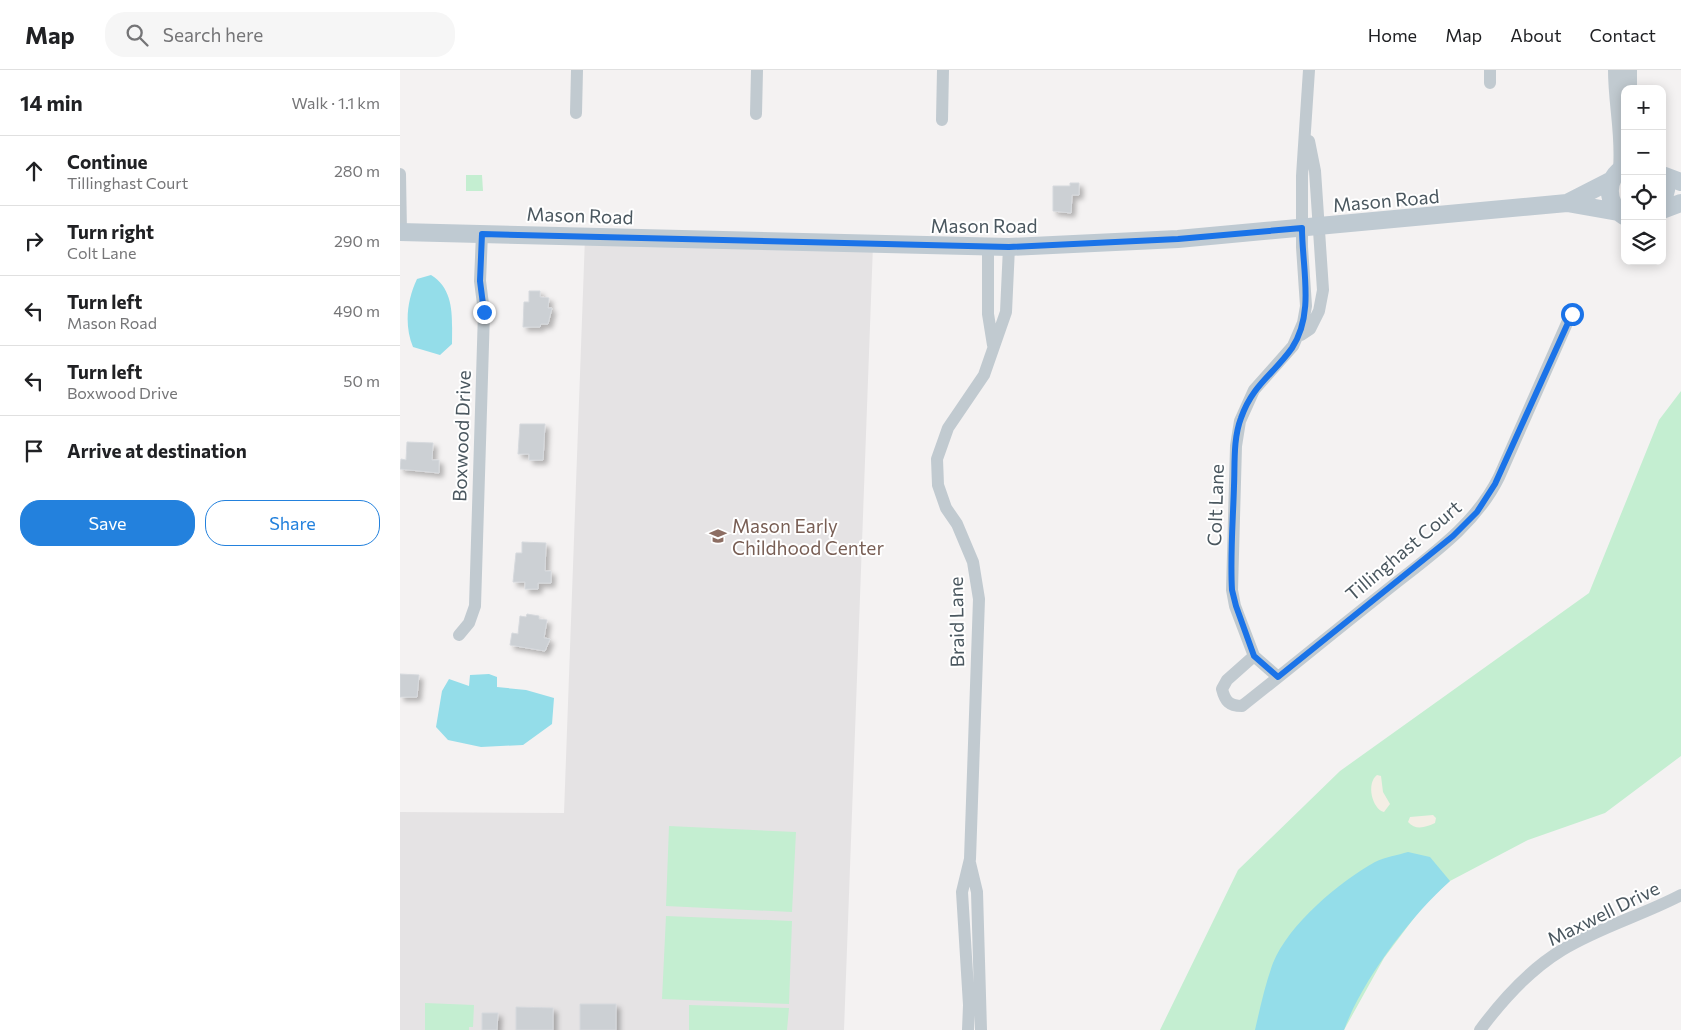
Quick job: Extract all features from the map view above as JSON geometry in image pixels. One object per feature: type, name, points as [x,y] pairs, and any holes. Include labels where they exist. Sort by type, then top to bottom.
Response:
[{"type":"main road","name":"Mason Road","points":[[1567,203],[1619,172]]},
{"type":"main road","points":[[1619,172],[1610,198],[1621,213]]},
{"type":"main road","points":[[1666,178],[1681,182]]},
{"type":"main road","name":"Mason Road","points":[[400,232],[1009,247],[1178,239],[1567,203],[1621,214]]},
{"type":"main road","points":[[1666,209],[1681,203]]},
{"type":"street","points":[[576,113],[577,70]]},
{"type":"street","points":[[756,114],[758,70]]},
{"type":"street","points":[[942,120],[943,70]]},
{"type":"street","points":[[1306,129],[1309,70]]},
{"type":"street","points":[[1490,70],[1490,83]]},
{"type":"street","points":[[1616,70],[1618,109],[1623,143],[1619,172]]},
{"type":"street","points":[[1629,70],[1629,85]]},
{"type":"street","name":"Colt Lane","points":[[1297,338],[1310,329],[1319,311],[1323,290],[1315,171],[1306,129]]},
{"type":"street","name":"Colt Lane","points":[[1278,677],[1254,656],[1232,590],[1231,564],[1237,438],[1240,421],[1254,390],[1288,353],[1303,323],[1306,306],[1302,228],[1302,176],[1306,129]]},
{"type":"street","points":[[400,174],[400,232]]},
{"type":"street","name":"Boxwood Drive","points":[[459,635],[469,623],[475,606],[484,312],[480,281],[482,234]]},
{"type":"street","name":"Braid Lane","points":[[988,247],[988,314],[993,347]]},
{"type":"street","name":"Braid Lane","points":[[968,1030],[969,1006],[962,892],[970,859],[978,599],[974,562],[957,524],[946,508],[938,485],[937,459],[948,428],[984,375],[1006,312],[1009,247]]},
{"type":"street","name":"Tillinghast Court","points":[[1254,656],[1227,680],[1222,689],[1225,700],[1234,706],[1242,706],[1446,542],[1477,512],[1499,477],[1572,314]]},
{"type":"street","name":"Braid Lane","points":[[970,859],[977,892],[981,1030]]},
{"type":"street","name":"Maxwell Drive","points":[[1480,1030],[1505,998],[1535,969],[1563,950],[1680,896]]},
{"type":"shaded area","name":"Mason Early Childhood Center","points":[[585,237],[873,245],[844,1030],[400,1030],[400,812],[564,813]]},
{"type":"green space","points":[[466,175],[482,175],[483,191],[466,191]]},
{"type":"green space","points":[[1681,391],[1681,756],[1605,813],[1528,840],[1450,881],[1426,902],[1384,958],[1344,1030],[1160,1030],[1238,870],[1340,771],[1589,593],[1659,420]]},
{"type":"green space","points":[[669,826],[796,832],[792,912],[666,906]]},
{"type":"green space","points":[[666,916],[792,921],[789,1004],[662,999]]},
{"type":"green space","points":[[425,1003],[474,1005],[473,1027],[469,1027],[469,1030],[425,1030]]},
{"type":"green space","points":[[689,1005],[789,1008],[787,1030],[689,1030]]},
{"type":"sand","points":[[1377,775],[1381,776],[1383,792],[1390,804],[1384,812],[1376,806],[1372,795],[1372,784]]},
{"type":"sand","points":[[1433,815],[1436,818],[1435,823],[1425,827],[1414,827],[1408,822],[1410,817]]},
{"type":"water","points":[[431,275],[444,288],[451,305],[452,344],[440,355],[413,347],[408,330],[409,304],[417,279]]},
{"type":"water","points":[[489,674],[497,677],[497,687],[526,690],[554,698],[552,724],[523,745],[481,747],[448,740],[436,727],[442,691],[449,679],[469,686],[470,675]]},
{"type":"water","points":[[1408,852],[1430,857],[1450,881],[1419,912],[1389,950],[1363,990],[1344,1030],[1255,1030],[1273,963],[1280,948],[1303,919],[1331,892],[1361,870],[1379,860]]},
{"type":"building","points":[[1070,183],[1079,183],[1079,195],[1072,195],[1071,213],[1053,211],[1053,186],[1070,186]]},
{"type":"building","points":[[529,291],[540,291],[540,297],[549,298],[548,308],[552,308],[548,324],[541,324],[540,327],[523,327],[524,302],[529,302]]},
{"type":"building","points":[[520,424],[545,424],[543,460],[529,460],[529,454],[518,454]]},
{"type":"building","points":[[407,442],[433,443],[432,460],[439,460],[439,473],[400,469],[401,459],[406,460]]},
{"type":"building","points":[[522,542],[546,543],[545,571],[551,571],[551,583],[538,583],[538,589],[525,589],[525,582],[513,582],[516,553],[522,553]]},
{"type":"building","points":[[527,614],[539,616],[539,619],[547,620],[544,638],[550,639],[545,651],[510,645],[512,633],[518,634],[520,616],[526,617]]},
{"type":"building","points":[[400,674],[419,675],[417,697],[400,697]]},
{"type":"building","points":[[580,1004],[616,1004],[616,1030],[580,1030]]},
{"type":"building","points":[[516,1007],[553,1008],[553,1030],[516,1030]]},
{"type":"building","points":[[482,1013],[498,1013],[497,1030],[482,1030]]},
{"type":"place","name":"Mason Early Childhood Center","points":[[718,536]]},
{"type":"route","points":[[484,312],[480,281],[482,234],[1009,247],[1178,239],[1302,228],[1302,264],[1306,298],[1303,323],[1288,353],[1259,383],[1249,397],[1240,421],[1236,446],[1231,564],[1232,590],[1254,656],[1278,677],[1453,536],[1477,512],[1487,499],[1499,477],[1572,314]]}]
